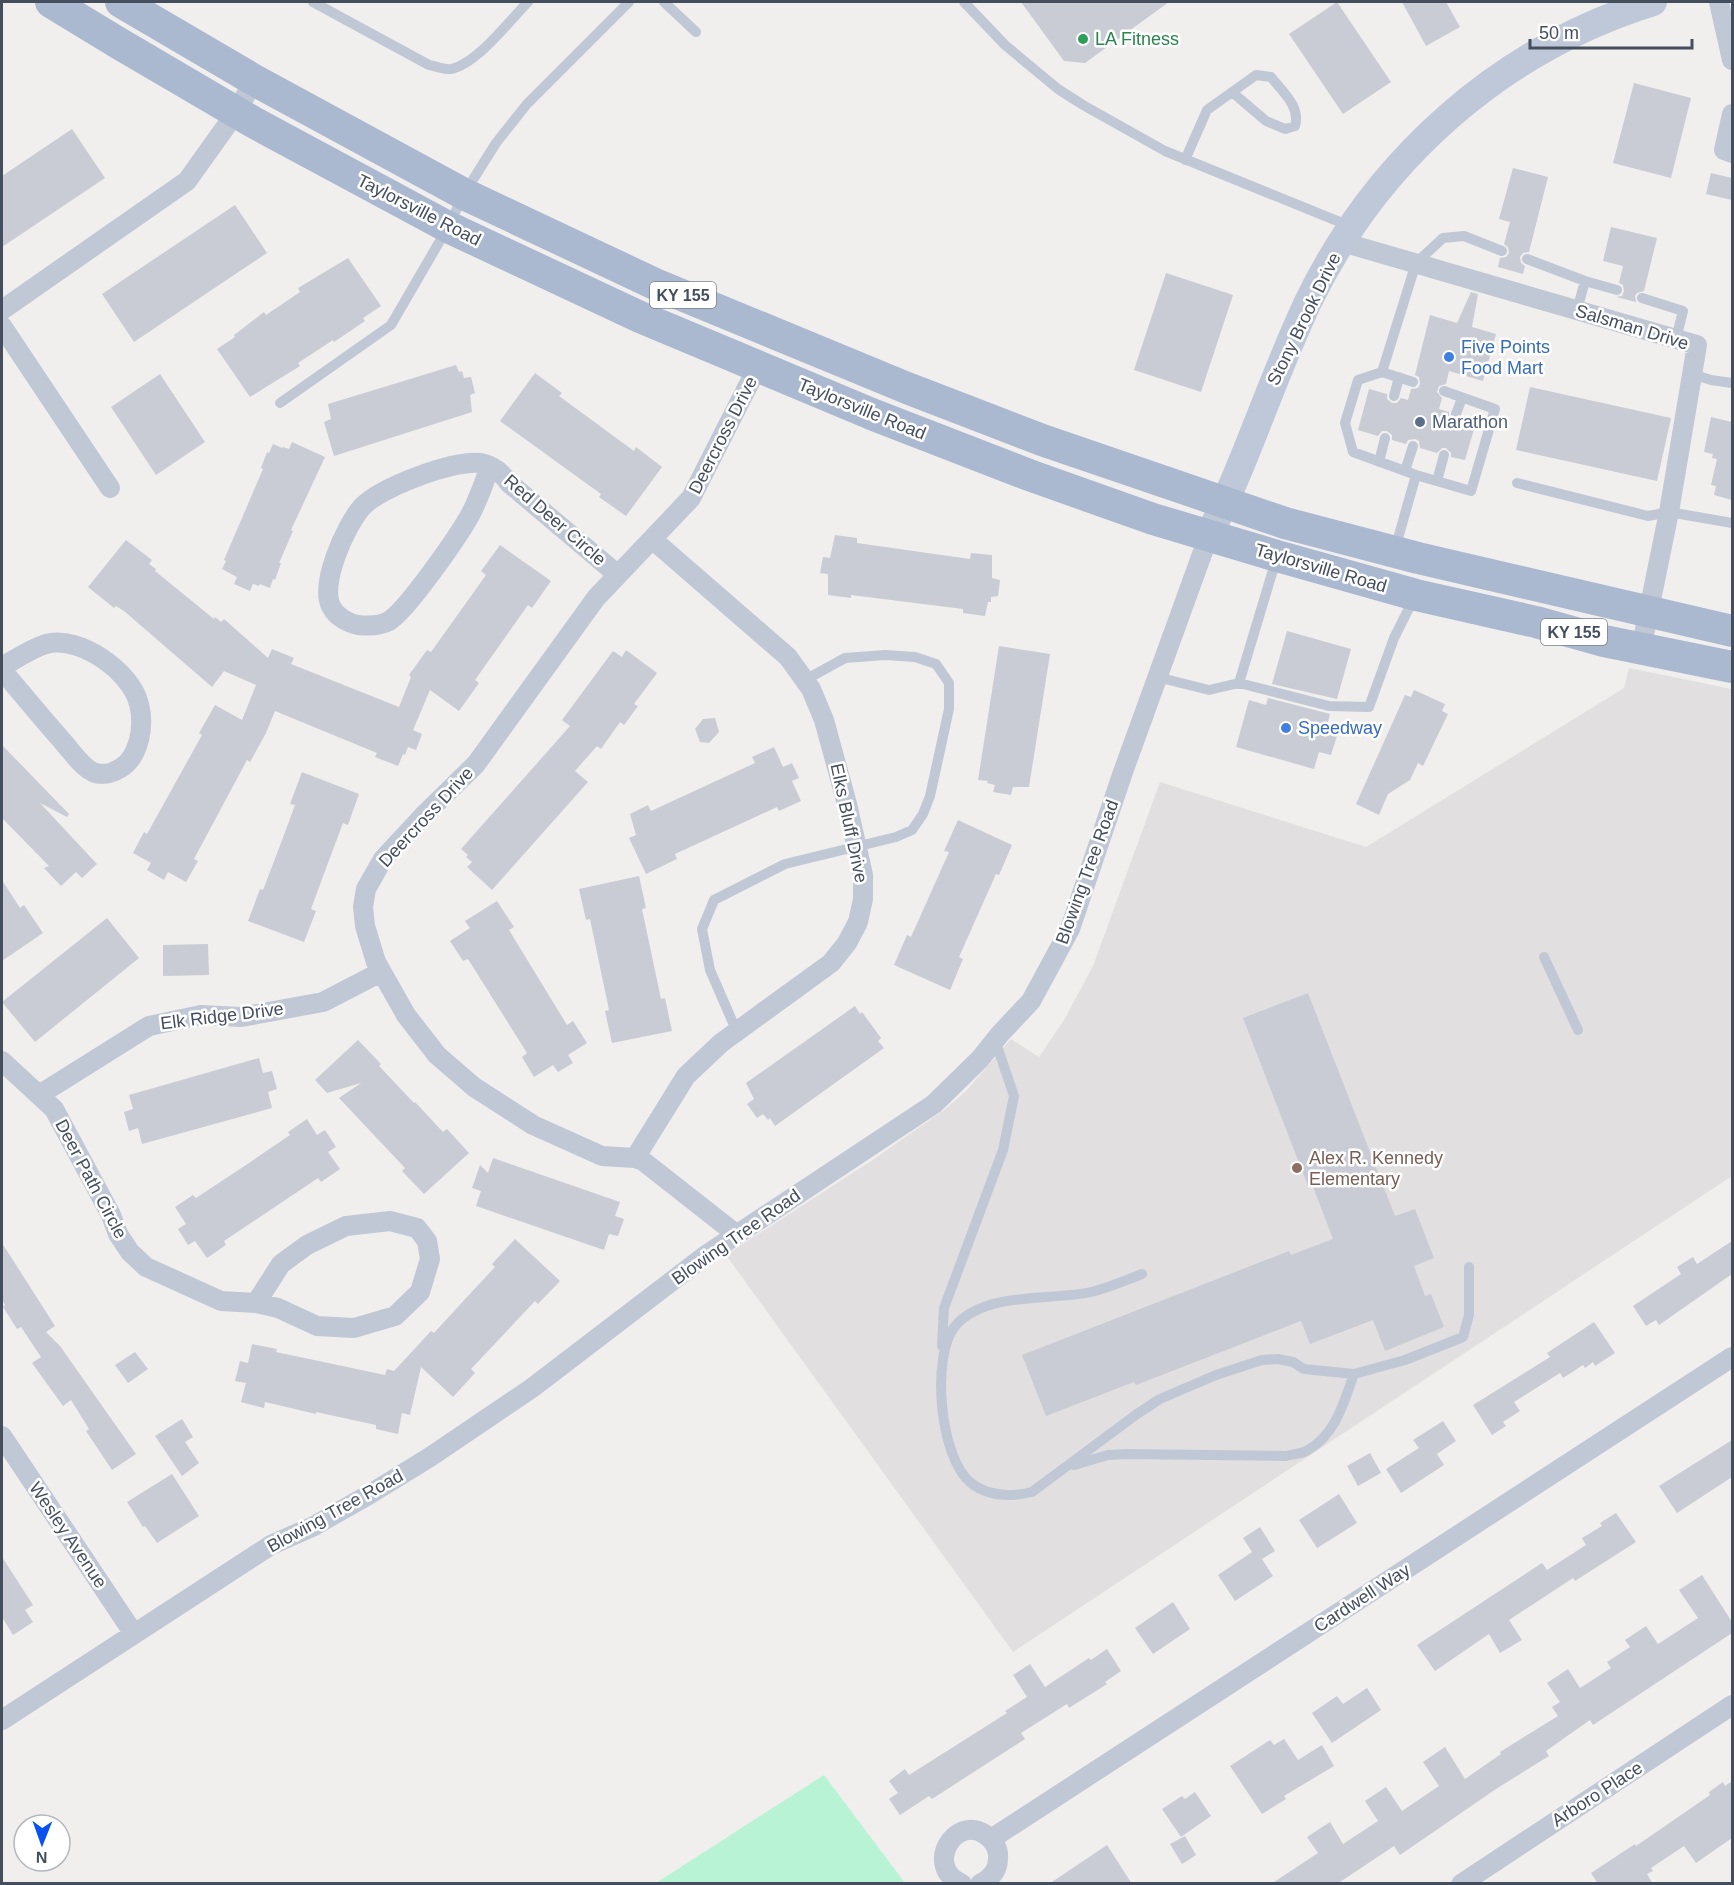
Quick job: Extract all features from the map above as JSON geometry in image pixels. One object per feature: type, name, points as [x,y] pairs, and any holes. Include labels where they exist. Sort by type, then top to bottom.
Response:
[{"type":"main road","name":"Taylorsville Road","points":[[51,2],[253,122],[448,227],[640,317],[874,415],[1029,475],[1153,519],[1276,556],[1416,595],[1526,619],[1604,641],[1732,667]]},
{"type":"main road","name":"Taylorsville Road","points":[[130,5],[254,80],[464,194],[655,284],[906,388],[1042,440],[1285,524],[1648,613],[1732,631]]},
{"type":"street","name":"Stony Brook Drive","points":[[1209,535],[1308,302],[1347,234],[1387,178],[1407,155],[1459,106],[1518,64],[1571,34],[1653,2]]},
{"type":"street","points":[[1719,2],[1732,60]]},
{"type":"street","points":[[2,310],[187,181],[237,111],[254,80]]},
{"type":"street","points":[[1732,114],[1724,150],[1732,153]]},
{"type":"street","name":"Salsman Drive","points":[[1347,234],[1416,263],[1697,345],[1669,512],[1641,649]]},
{"type":"street","points":[[2,326],[110,488]]},
{"type":"street","name":"Deercross Drive","points":[[736,1234],[643,1161],[635,1158],[602,1156],[533,1125],[474,1087],[437,1055],[406,1015],[381,972],[364,926],[363,907],[366,889],[373,874],[399,841],[476,764],[596,598],[692,498],[758,366]]},
{"type":"street","name":"Red Deer Circle","points":[[490,466],[470,516],[403,609],[388,622],[367,626],[351,624],[338,616],[331,607],[327,590],[333,565],[349,526],[363,506],[390,489],[450,465],[479,463],[490,466],[618,575]]},
{"type":"street","name":"Blowing Tree Road","points":[[2,1720],[271,1545],[314,1526],[430,1457],[532,1388],[736,1234],[934,1104],[958,1082],[1031,1002],[1070,929],[1209,535]]},
{"type":"street","name":"Elks Bluff Drive","points":[[635,1158],[686,1076],[721,1043],[831,963],[848,943],[858,922],[863,899],[863,875],[856,845],[824,720],[811,689],[788,657],[652,539]]},
{"type":"street","points":[[48,643],[69,644],[90,651],[110,664],[127,680],[139,702],[142,728],[136,750],[126,766],[110,774],[93,772],[77,758],[2,669],[24,653],[48,643]]},
{"type":"street","name":"Elk Ridge Drive","points":[[39,1095],[148,1026],[201,1015],[241,1017],[323,1002],[381,972]]},
{"type":"street","name":"Deer Path Circle","points":[[2,1061],[54,1109],[111,1215],[118,1234],[130,1252],[146,1267],[221,1301],[256,1303],[278,1308],[317,1326],[354,1328],[395,1316],[420,1292],[430,1259],[426,1241],[417,1228],[390,1221],[346,1226],[307,1245],[281,1264],[256,1303]]},
{"type":"street","name":"Cardwell Way","points":[[991,1839],[1732,1356]]},
{"type":"street","name":"Wesley Avenue","points":[[2,1436],[134,1634]]},
{"type":"street","name":"Arboro Place","points":[[1461,1884],[1732,1705]]},
{"type":"street","points":[[962,1884],[945,1868],[945,1850],[949,1841],[965,1831],[983,1833],[991,1839],[999,1854],[998,1863],[990,1878],[980,1884]]},
{"type":"lane","points":[[313,2],[429,65],[449,69],[462,65],[481,50],[528,2]]},
{"type":"lane","points":[[280,403],[391,325],[448,227],[464,194],[496,142],[527,104],[629,2]]},
{"type":"lane","points":[[664,2],[696,32]]},
{"type":"lane","points":[[964,2],[1005,45],[1058,89],[1149,143],[1347,234]]},
{"type":"lane","points":[[1185,160],[1207,110],[1232,92],[1256,75],[1271,77],[1295,109],[1297,119],[1294,126],[1285,129],[1266,122],[1232,92]]},
{"type":"lane","points":[[1382,372],[1416,263],[1443,238],[1464,236],[1502,251]]},
{"type":"lane","points":[[1527,259],[1585,282],[1617,290]]},
{"type":"lane","points":[[1577,310],[1585,282]]},
{"type":"lane","points":[[1642,298],[1683,310],[1676,339]]},
{"type":"lane","points":[[1413,382],[1382,372],[1358,380],[1345,423],[1353,452],[1410,473],[1471,491],[1495,409],[1444,392]]},
{"type":"lane","points":[[1692,374],[1732,383]]},
{"type":"lane","points":[[1394,396],[1399,377]]},
{"type":"lane","points":[[1456,414],[1462,398]]},
{"type":"lane","points":[[1379,462],[1385,438]]},
{"type":"lane","points":[[1394,552],[1410,473],[1413,446]]},
{"type":"lane","points":[[1437,481],[1444,455]]},
{"type":"lane","points":[[1517,483],[1648,516],[1669,512],[1732,523]]},
{"type":"lane","points":[[1239,683],[1276,556]]},
{"type":"lane","points":[[1157,678],[1209,690],[1239,683],[1329,706],[1369,707],[1394,638],[1416,595]]},
{"type":"lane","points":[[737,1032],[710,970],[702,929],[714,900],[784,864],[896,837],[912,830],[923,814],[930,796],[949,709],[949,683],[936,664],[915,657],[885,655],[845,658],[805,680]]},
{"type":"lane","points":[[1545,957],[1578,1030]]},
{"type":"lane","points":[[995,1040],[1014,1096],[1003,1150],[944,1308],[940,1365],[940,1394],[951,1452],[960,1470],[971,1483],[990,1493],[1013,1496],[1032,1492],[1160,1399],[1262,1360],[1278,1359],[1293,1362],[1304,1369],[1354,1374],[1404,1360],[1463,1337],[1469,1315],[1469,1267]]},
{"type":"lane","points":[[940,1365],[947,1340],[956,1326],[977,1311],[1005,1301],[1091,1292],[1142,1274]]},
{"type":"lane","points":[[1065,1467],[1108,1455],[1286,1456],[1307,1451],[1328,1434],[1337,1418],[1354,1374]]},
{"type":"shaded area","name":"Alex R. Kennedy Elementary","points":[[1629,668],[1732,689],[1732,1176],[1013,1652],[726,1255],[874,1159],[944,1110],[966,1091],[1011,1039],[1039,1057],[1064,1020],[1093,966],[1160,782],[1366,847],[1624,688]]},
{"type":"green space","points":[[824,1775],[905,1883],[656,1883]]},
{"type":"building","name":"LA Fitness","points":[[1021,2],[1169,2],[1085,63],[1064,61]]},
{"type":"building","points":[[1337,2],[1391,82],[1343,114],[1289,34]]},
{"type":"building","points":[[1402,2],[1446,2],[1460,27],[1426,46]]},
{"type":"building","points":[[1634,83],[1691,98],[1671,178],[1613,163]]},
{"type":"building","points":[[72,129],[105,178],[2,247],[2,176]]},
{"type":"building","points":[[1513,168],[1548,177],[1529,252],[1523,253],[1520,257],[1521,263],[1525,266],[1523,274],[1498,267],[1500,258],[1506,257],[1509,253],[1508,247],[1504,244],[1510,222],[1499,219]]},
{"type":"building","points":[[1711,173],[1732,178],[1732,200],[1706,194]]},
{"type":"building","points":[[235,205],[267,253],[134,342],[102,294]]},
{"type":"building","points":[[1611,227],[1657,238],[1644,291],[1637,293],[1636,302],[1616,297],[1622,296],[1624,291],[1623,285],[1619,283],[1623,266],[1603,261]]},
{"type":"building","points":[[348,258],[381,306],[363,318],[365,321],[298,363],[300,366],[250,397],[217,349],[264,312],[266,315],[300,292],[298,288]]},
{"type":"building","points":[[1166,273],[1233,295],[1201,392],[1134,370]]},
{"type":"building","points":[[1471,292],[1478,294],[1472,327],[1496,334],[1483,381],[1449,371],[1446,384],[1439,386],[1437,392],[1442,398],[1439,409],[1449,412],[1453,421],[1460,420],[1463,416],[1477,419],[1465,460],[1451,457],[1451,453],[1446,448],[1442,448],[1437,453],[1420,448],[1419,441],[1415,439],[1408,440],[1406,444],[1392,440],[1392,435],[1387,431],[1382,431],[1378,436],[1358,430],[1369,389],[1387,394],[1387,399],[1392,403],[1397,403],[1401,398],[1408,400],[1411,389],[1418,388],[1419,377],[1415,375],[1430,315],[1457,323]]},
{"type":"building","points":[[456,365],[459,372],[462,371],[464,378],[471,377],[475,393],[470,395],[472,412],[334,456],[324,422],[331,419],[328,404]]},
{"type":"building","points":[[535,373],[562,393],[559,396],[634,451],[636,447],[662,467],[626,516],[599,497],[601,494],[500,421]]},
{"type":"building","points":[[160,374],[205,442],[156,475],[111,407]]},
{"type":"building","points":[[1530,387],[1671,418],[1657,481],[1516,450]]},
{"type":"building","points":[[1711,417],[1732,422],[1732,500],[1714,495],[1716,486],[1711,485],[1717,459],[1712,458],[1713,454],[1704,452]]},
{"type":"building","points":[[292,442],[325,457],[291,530],[293,531],[279,563],[281,563],[275,580],[273,579],[270,588],[253,584],[250,591],[234,584],[237,577],[222,569],[226,561],[224,560],[263,469],[261,468],[267,452],[269,453],[273,444],[289,449]]},
{"type":"building","points":[[835,535],[857,538],[857,543],[970,559],[971,553],[992,555],[992,578],[1000,580],[998,596],[991,597],[985,616],[963,613],[963,609],[851,595],[851,598],[828,595],[828,574],[820,573],[823,557],[830,558]]},
{"type":"building","points":[[126,540],[152,560],[149,564],[156,569],[155,571],[214,619],[215,617],[221,622],[224,619],[268,658],[272,649],[294,658],[291,664],[399,707],[411,677],[409,675],[427,650],[431,652],[486,575],[481,571],[500,545],[551,581],[532,608],[528,605],[475,680],[479,683],[459,711],[430,690],[413,730],[422,734],[416,750],[408,747],[398,766],[375,757],[377,753],[275,711],[266,733],[250,762],[247,760],[194,859],[198,861],[186,882],[168,872],[164,880],[147,870],[151,863],[133,853],[144,832],[147,834],[202,735],[199,733],[215,705],[242,720],[256,685],[224,671],[212,687],[124,611],[116,606],[114,608],[88,587]]},
{"type":"building","points":[[1287,631],[1351,649],[1337,699],[1272,684]]},
{"type":"building","points":[[999,646],[1050,654],[1029,787],[1013,787],[1011,795],[993,792],[995,785],[987,783],[988,781],[978,780]]},
{"type":"building","points":[[626,650],[657,673],[634,704],[638,706],[624,725],[620,722],[601,749],[597,746],[575,771],[588,782],[492,890],[467,867],[472,862],[461,849],[570,726],[562,720],[613,651],[622,657]]},
{"type":"building","points":[[1414,690],[1445,704],[1442,711],[1448,714],[1423,766],[1418,763],[1410,780],[1388,794],[1379,815],[1356,804],[1405,695],[1411,697]]},
{"type":"building","points":[[1268,698],[1330,714],[1325,733],[1337,736],[1331,755],[1319,752],[1314,769],[1236,747],[1249,700],[1266,705]]},
{"type":"building","points":[[715,718],[719,732],[709,743],[700,742],[695,729],[703,719]]},
{"type":"building","points":[[2,745],[69,814],[67,817],[40,803],[97,864],[82,878],[76,872],[61,886],[44,868],[49,866],[2,818]]},
{"type":"building","points":[[774,747],[783,767],[792,763],[799,778],[792,781],[801,801],[779,811],[777,807],[675,854],[677,859],[646,874],[629,838],[636,835],[630,814],[648,805],[651,811],[755,763],[752,757]]},
{"type":"building","points":[[302,772],[359,794],[348,825],[343,823],[325,871],[311,909],[316,911],[304,942],[248,921],[260,889],[263,890],[295,805],[290,804]]},
{"type":"building","points":[[958,820],[1012,845],[999,875],[996,874],[959,957],[963,959],[950,990],[894,965],[907,935],[911,937],[949,852],[944,851]]},
{"type":"building","points":[[639,876],[646,908],[642,909],[661,999],[665,998],[672,1031],[612,1043],[605,1011],[609,1010],[590,919],[586,920],[579,889]]},
{"type":"building","points":[[2,880],[20,908],[24,905],[43,933],[2,961]]},
{"type":"building","points":[[497,901],[514,927],[509,930],[567,1025],[573,1021],[587,1043],[568,1055],[573,1063],[558,1072],[553,1065],[534,1077],[522,1057],[527,1053],[468,959],[463,961],[450,941],[470,928],[465,921]]},
{"type":"building","points":[[107,918],[139,958],[35,1042],[2,1002]]},
{"type":"building","points":[[208,944],[209,975],[163,976],[163,945]]},
{"type":"building","points":[[1308,993],[1395,1216],[1415,1209],[1434,1258],[1414,1266],[1425,1296],[1431,1294],[1444,1327],[1385,1351],[1373,1320],[1310,1344],[1301,1321],[1136,1385],[1134,1382],[1046,1416],[1022,1355],[1289,1251],[1291,1255],[1333,1239],[1312,1184],[1308,1186],[1243,1018]]},
{"type":"building","points":[[855,1006],[881,1038],[878,1041],[884,1048],[775,1126],[770,1118],[768,1120],[763,1114],[757,1118],[747,1104],[754,1099],[746,1083]]},
{"type":"building","points":[[358,1040],[414,1103],[443,1132],[447,1129],[469,1153],[424,1194],[402,1171],[405,1168],[339,1098],[361,1083],[327,1093],[315,1080]]},
{"type":"building","points":[[259,1058],[263,1073],[272,1071],[277,1089],[268,1092],[272,1108],[142,1144],[138,1128],[129,1131],[124,1112],[133,1109],[129,1095]]},
{"type":"building","points":[[307,1119],[317,1135],[325,1130],[336,1147],[328,1152],[340,1169],[321,1182],[318,1178],[224,1241],[226,1245],[207,1258],[195,1241],[188,1245],[178,1229],[186,1224],[175,1207],[193,1195],[196,1198],[249,1163],[290,1135],[288,1132]]},
{"type":"building","points":[[493,1158],[620,1202],[615,1216],[624,1219],[618,1236],[609,1234],[604,1250],[476,1206],[481,1191],[472,1188],[480,1165],[488,1173]]},
{"type":"building","points":[[515,1239],[560,1281],[538,1304],[535,1301],[471,1369],[475,1373],[453,1397],[421,1367],[410,1415],[402,1413],[398,1434],[376,1429],[376,1425],[316,1412],[316,1414],[265,1402],[264,1408],[241,1402],[246,1383],[235,1381],[240,1361],[248,1363],[252,1344],[277,1349],[276,1352],[385,1375],[387,1369],[394,1371],[431,1331],[434,1333],[495,1267],[492,1264]]},
{"type":"building","points":[[1732,1241],[1732,1274],[1659,1325],[1656,1320],[1646,1326],[1633,1306],[1681,1274],[1677,1267],[1693,1257],[1697,1264]]},
{"type":"building","points":[[2,1243],[55,1326],[46,1332],[60,1346],[136,1454],[112,1470],[86,1431],[89,1429],[71,1400],[63,1406],[32,1363],[41,1357],[21,1327],[17,1329],[3,1307],[5,1305],[2,1299]]},
{"type":"building","points":[[1594,1322],[1615,1353],[1595,1366],[1593,1362],[1585,1368],[1583,1365],[1563,1378],[1560,1373],[1514,1402],[1520,1411],[1503,1422],[1506,1426],[1492,1435],[1473,1405],[1550,1357],[1547,1353]]},
{"type":"building","points":[[135,1352],[148,1369],[128,1383],[115,1365]]},
{"type":"building","points":[[182,1419],[193,1437],[185,1442],[199,1463],[182,1476],[155,1436]]},
{"type":"building","points":[[1443,1421],[1456,1441],[1437,1454],[1444,1465],[1401,1493],[1386,1469],[1419,1448],[1413,1440]]},
{"type":"building","points":[[1732,1440],[1732,1477],[1677,1513],[1659,1486]]},
{"type":"building","points":[[1370,1453],[1381,1473],[1358,1486],[1347,1466]]},
{"type":"building","points":[[172,1474],[199,1516],[157,1543],[145,1526],[143,1527],[127,1502]]},
{"type":"building","points":[[1339,1494],[1357,1523],[1317,1548],[1299,1520]]},
{"type":"building","points":[[1616,1513],[1636,1542],[1575,1581],[1573,1578],[1509,1620],[1522,1640],[1500,1653],[1489,1634],[1435,1671],[1417,1645],[1542,1563],[1547,1570],[1586,1545],[1582,1538],[1602,1526],[1600,1523]]},
{"type":"building","points":[[1260,1527],[1275,1551],[1262,1559],[1273,1576],[1235,1601],[1218,1575],[1252,1552],[1243,1538]]},
{"type":"building","points":[[2,1557],[33,1605],[25,1610],[33,1622],[13,1635],[2,1617]]},
{"type":"building","points":[[1702,1575],[1732,1622],[1732,1633],[1593,1725],[1590,1720],[1546,1751],[1549,1756],[1496,1789],[1400,1855],[1394,1846],[1337,1884],[1271,1884],[1318,1853],[1307,1837],[1330,1822],[1343,1844],[1378,1821],[1365,1801],[1386,1787],[1402,1811],[1439,1786],[1423,1762],[1445,1747],[1465,1779],[1501,1754],[1500,1752],[1558,1716],[1552,1707],[1560,1702],[1547,1683],[1568,1669],[1580,1688],[1611,1668],[1607,1662],[1630,1647],[1625,1640],[1646,1626],[1658,1644],[1698,1618],[1679,1590]]},
{"type":"building","points":[[1173,1602],[1190,1629],[1153,1654],[1135,1628]]},
{"type":"building","points":[[1107,1649],[1121,1671],[1105,1682],[1107,1684],[1069,1708],[1067,1704],[1021,1733],[1025,1739],[932,1799],[929,1796],[900,1815],[889,1799],[898,1793],[889,1781],[905,1769],[909,1775],[1007,1713],[1005,1711],[1027,1697],[1013,1675],[1030,1664],[1045,1687]]},
{"type":"building","points":[[1367,1688],[1381,1710],[1332,1743],[1312,1713],[1337,1696],[1343,1704]]},
{"type":"building","points":[[1284,1739],[1298,1760],[1322,1745],[1334,1766],[1284,1796],[1286,1799],[1262,1814],[1230,1766],[1270,1740],[1274,1745]]},
{"type":"building","points":[[1732,1781],[1732,1838],[1696,1863],[1684,1846],[1651,1868],[1653,1871],[1647,1874],[1653,1884],[1598,1884],[1591,1873],[1635,1844],[1636,1846],[1710,1795],[1709,1792],[1723,1782],[1725,1786]]},
{"type":"building","points":[[1195,1792],[1211,1816],[1181,1837],[1162,1809],[1182,1796],[1185,1799]]},
{"type":"building","points":[[1185,1836],[1196,1855],[1182,1864],[1170,1844]]},
{"type":"building","points":[[1107,1845],[1132,1884],[1049,1884]]},
{"type":"place","name":"LA Fitness","points":[[1083,39]]},
{"type":"place","name":"Five Points Food Mart","points":[[1449,357]]},
{"type":"place","name":"Marathon","points":[[1420,422]]},
{"type":"place","name":"Speedway","points":[[1286,728]]},
{"type":"place","name":"Alex R. Kennedy Elementary","points":[[1297,1168]]}]
